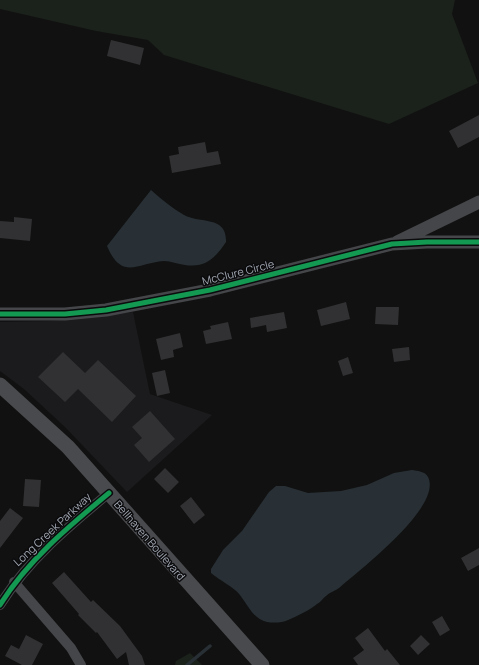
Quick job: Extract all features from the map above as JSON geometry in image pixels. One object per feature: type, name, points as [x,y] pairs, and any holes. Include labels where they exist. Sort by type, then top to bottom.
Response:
[{"type":"main road","name":"Bellhaven Boulevard","points":[[0,385],[49,429],[109,493],[262,665]]},
{"type":"street","points":[[392,244],[479,202]]},
{"type":"street","name":"McClure Circle","points":[[0,314],[65,314],[106,310],[210,290],[392,244],[479,242]]},
{"type":"street","name":"Long Creek Parkway","points":[[0,605],[14,582],[71,526],[109,493]]},
{"type":"street","points":[[14,582],[71,648],[80,665]]},
{"type":"shaded area","points":[[0,0],[455,0],[452,14],[478,83],[389,124],[164,55],[148,40],[96,31],[0,9]]},
{"type":"shaded area","points":[[151,190],[184,215],[190,218],[217,224],[222,228],[225,233],[226,242],[214,257],[209,261],[192,266],[169,261],[154,262],[131,267],[125,267],[118,263],[107,246]]},
{"type":"shaded area","points":[[133,312],[150,394],[212,415],[127,492],[65,427],[24,389],[0,371],[0,322],[51,321]]},
{"type":"shaded area","points":[[412,470],[427,475],[429,490],[423,505],[411,521],[363,568],[339,588],[329,593],[318,603],[303,613],[283,622],[272,623],[262,620],[254,615],[237,592],[211,573],[211,569],[223,550],[242,531],[269,492],[276,486],[285,486],[308,493],[341,491],[367,485],[394,473]]},
{"type":"shaded area","points":[[190,653],[202,665],[175,665],[176,661]]},
{"type":"building","points":[[111,40],[144,48],[140,65],[107,56]]},
{"type":"building","points":[[479,115],[479,137],[458,148],[449,131]]},
{"type":"building","points":[[205,142],[207,153],[218,151],[221,164],[172,173],[169,156],[179,154],[178,147]]},
{"type":"building","points":[[14,217],[32,219],[30,241],[0,238],[0,221],[14,222]]},
{"type":"building","points":[[346,302],[350,319],[321,326],[317,310]]},
{"type":"building","points":[[376,307],[399,307],[398,325],[375,324]]},
{"type":"building","points":[[284,312],[287,328],[267,332],[266,325],[251,328],[250,318]]},
{"type":"building","points":[[228,322],[232,339],[206,344],[203,331],[211,329],[210,326]]},
{"type":"building","points":[[180,333],[183,347],[173,350],[174,357],[161,360],[156,339]]},
{"type":"building","points":[[409,347],[410,360],[394,362],[392,349]]},
{"type":"building","points":[[63,352],[85,373],[98,360],[136,396],[112,422],[78,389],[65,402],[38,377]]},
{"type":"building","points":[[348,357],[353,373],[343,376],[338,361]]},
{"type":"building","points":[[165,370],[170,393],[157,396],[152,373]]},
{"type":"building","points":[[150,411],[175,439],[149,462],[134,445],[142,438],[132,427]]},
{"type":"building","points":[[165,468],[179,482],[168,493],[154,479]]},
{"type":"building","points":[[25,479],[41,480],[39,507],[23,506]]},
{"type":"building","points":[[191,497],[205,515],[194,524],[180,506]]},
{"type":"building","points":[[10,508],[23,518],[0,548],[0,521]]},
{"type":"building","points":[[479,548],[479,565],[468,571],[461,558]]},
{"type":"building","points":[[64,572],[91,602],[93,600],[120,626],[142,656],[145,665],[129,665],[126,652],[117,659],[97,632],[96,633],[78,615],[79,614],[52,583]]},
{"type":"building","points":[[442,616],[450,630],[440,636],[432,622]]},
{"type":"building","points":[[368,628],[385,651],[387,649],[400,665],[358,665],[353,658],[364,650],[355,638]]},
{"type":"building","points":[[26,635],[43,644],[32,665],[22,665],[5,656],[11,645],[19,649]]},
{"type":"building","points":[[421,635],[430,644],[418,655],[410,646]]},
{"type":"waterway","points":[[187,665],[210,646]]},
{"type":"cycle path","points":[[0,314],[65,314],[106,310],[210,290],[392,244],[479,242]]},
{"type":"cycle path","points":[[0,605],[36,559],[64,531],[109,493]]}]
